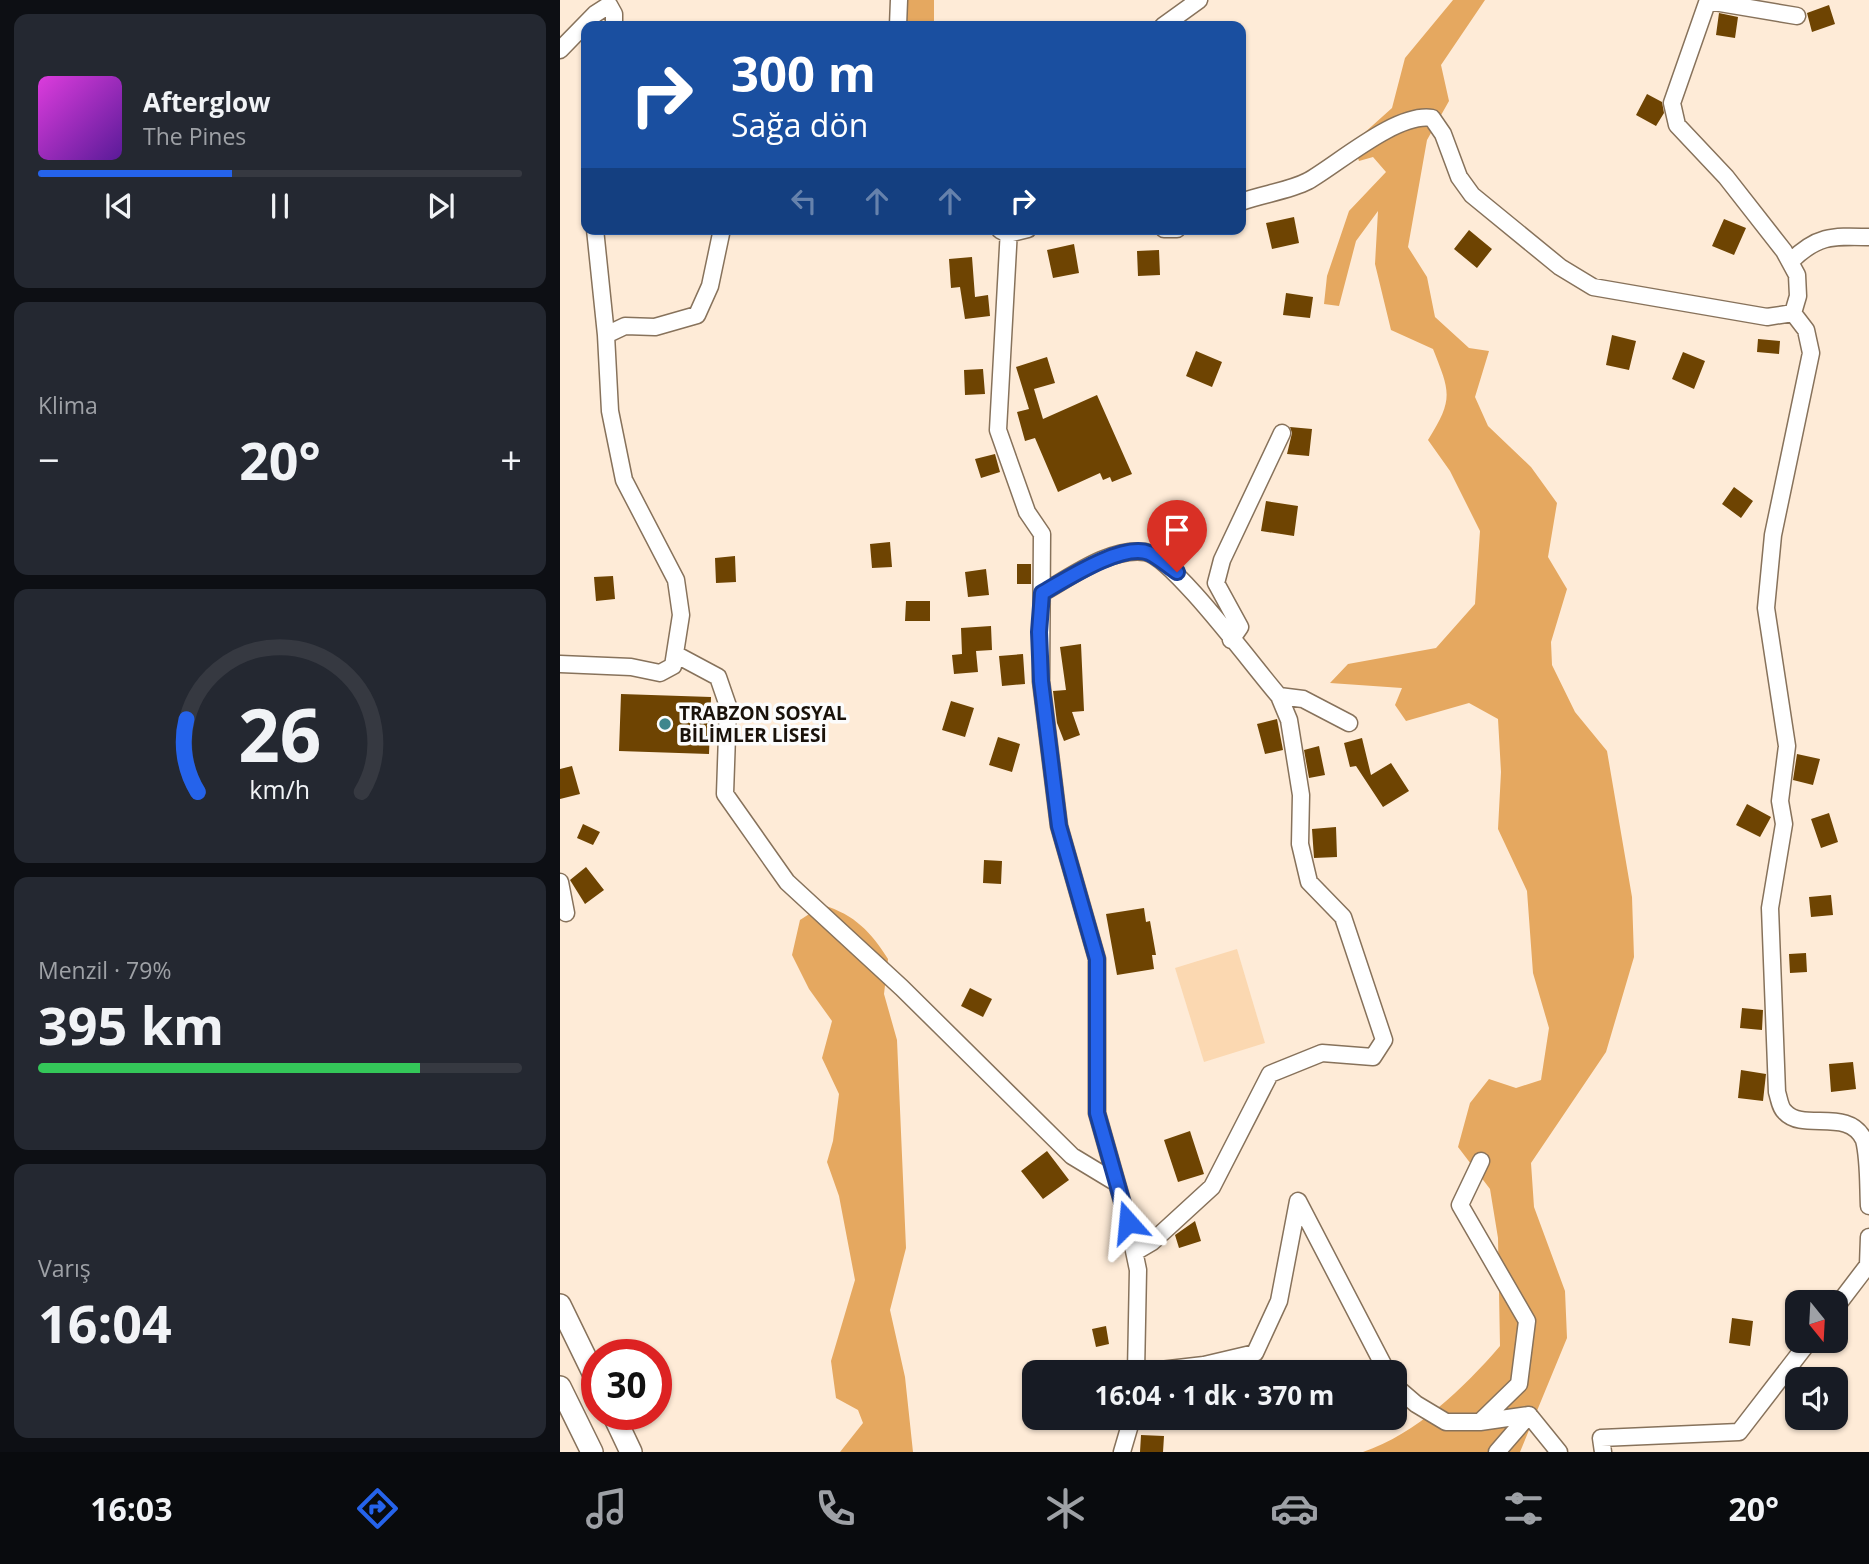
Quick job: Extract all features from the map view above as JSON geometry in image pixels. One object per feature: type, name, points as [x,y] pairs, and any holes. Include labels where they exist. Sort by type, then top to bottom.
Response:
[{"type":"main road","points":[[560,1305],[581,1348]]},
{"type":"main road","points":[[560,1387],[592,1452]]},
{"type":"main road","points":[[621,1430],[631,1452]]},
{"type":"street","points":[[898,21],[900,0]]},
{"type":"street","points":[[1170,21],[1199,0]]},
{"type":"street","points":[[1797,16],[1708,0],[1672,103],[1677,125],[1726,177],[1797,275],[1793,313],[1806,330],[1811,354],[1773,535],[1766,608],[1787,746],[1780,801],[1784,824],[1770,908],[1777,1092],[1783,1111],[1793,1118],[1840,1122],[1858,1130],[1865,1142],[1869,1206]]},
{"type":"street","points":[[587,21],[609,3],[614,21]]},
{"type":"street","points":[[560,50],[581,28]]},
{"type":"street","points":[[1246,200],[1306,182],[1375,137],[1422,117],[1432,118],[1443,134],[1459,177],[1472,195],[1560,267],[1594,287],[1767,317],[1793,313]]},
{"type":"street","points":[[560,664],[631,667],[660,673],[673,666],[681,615],[676,580],[624,480],[610,411],[606,335],[596,235]]},
{"type":"street","points":[[606,335],[625,326],[655,327],[697,315],[710,286],[721,235]]},
{"type":"street","points":[[1005,235],[998,430],[1027,512],[1042,534],[1039,632],[1041,681],[1059,826],[1097,959],[1097,1113],[1138,1270],[1136,1360]]},
{"type":"street","points":[[1790,262],[1818,240],[1831,236],[1869,237]]},
{"type":"street","points":[[1231,640],[1240,627],[1216,583],[1222,560],[1282,433]]},
{"type":"street","points":[[1042,593],[1099,563],[1123,554],[1147,552],[1177,572],[1279,696],[1289,720],[1301,795],[1300,844],[1309,882],[1343,917],[1384,1040],[1373,1057],[1322,1053],[1270,1074],[1212,1187],[1152,1242],[1135,1252]]},
{"type":"street","points":[[675,654],[718,677],[728,706],[725,794],[787,882],[902,988],[1072,1156],[1115,1182]]},
{"type":"street","points":[[1279,696],[1303,699],[1349,723]]},
{"type":"street","points":[[560,882],[566,913]]},
{"type":"street","points":[[1480,1422],[1519,1384],[1527,1321],[1460,1205],[1481,1161]]},
{"type":"street","points":[[1225,1360],[1255,1353],[1279,1301],[1297,1201],[1381,1360]]},
{"type":"street","points":[[1848,1292],[1868,1266],[1869,1237]]},
{"type":"street","points":[[1603,1452],[1601,1438],[1739,1432],[1800,1353]]},
{"type":"street","points":[[1407,1396],[1446,1422],[1480,1422],[1529,1415]]},
{"type":"street","points":[[1497,1452],[1529,1415]]},
{"type":"street","points":[[1529,1415],[1559,1452]]},
{"type":"street","points":[[1122,1452],[1128,1430]]},
{"type":"shaded area","points":[[905,0],[934,0],[934,21],[905,21]]},
{"type":"shaded area","points":[[1453,0],[1485,0],[1441,65],[1449,101],[1427,140],[1408,247],[1427,277],[1435,317],[1469,348],[1489,351],[1475,397],[1488,426],[1531,467],[1557,503],[1548,557],[1567,589],[1551,642],[1552,665],[1575,712],[1607,751],[1632,897],[1634,957],[1606,1052],[1531,1163],[1534,1207],[1565,1291],[1567,1338],[1520,1452],[1363,1452],[1402,1434],[1420,1422],[1471,1378],[1500,1346],[1498,1238],[1490,1189],[1458,1147],[1470,1103],[1489,1079],[1516,1088],[1541,1080],[1549,1028],[1533,973],[1527,891],[1498,829],[1501,772],[1498,719],[1469,703],[1406,721],[1395,705],[1402,688],[1330,683],[1348,664],[1436,648],[1475,604],[1480,531],[1450,471],[1428,440],[1442,415],[1447,395],[1446,386],[1433,349],[1391,330],[1375,264],[1378,211],[1356,241],[1339,306],[1324,304],[1327,276],[1349,211],[1386,172],[1373,157],[1359,161],[1353,143],[1392,108],[1405,58]]},
{"type":"shaded area","points":[[823,905],[853,919],[888,959],[884,994],[897,1040],[906,1248],[890,1310],[905,1377],[913,1452],[840,1452],[863,1423],[858,1410],[836,1398],[831,1361],[855,1280],[839,1196],[827,1162],[833,1141],[839,1094],[822,1058],[832,1021],[809,989],[792,955],[800,920]]},
{"type":"shaded area","points":[[1237,949],[1265,1043],[1204,1062],[1175,968]]},
{"type":"building","points":[[1829,5],[1835,24],[1812,32],[1807,13]]},
{"type":"building","points":[[1719,13],[1738,17],[1735,38],[1716,35]]},
{"type":"building","points":[[1647,94],[1662,102],[1664,113],[1656,126],[1636,115]]},
{"type":"building","points":[[1294,217],[1299,243],[1272,249],[1266,223]]},
{"type":"building","points":[[1724,219],[1746,228],[1734,255],[1712,246]]},
{"type":"building","points":[[1469,230],[1492,249],[1477,268],[1454,249]]},
{"type":"building","points":[[1074,244],[1079,273],[1053,278],[1047,250]]},
{"type":"building","points":[[1159,250],[1160,275],[1138,276],[1137,251]]},
{"type":"building","points":[[972,257],[975,297],[988,295],[990,316],[965,319],[960,287],[951,288],[949,259]]},
{"type":"building","points":[[1286,293],[1313,297],[1310,318],[1283,315]]},
{"type":"building","points":[[1612,335],[1636,341],[1629,370],[1606,365]]},
{"type":"building","points":[[1758,339],[1780,341],[1779,354],[1757,352]]},
{"type":"building","points":[[1196,351],[1222,362],[1212,387],[1186,376]]},
{"type":"building","points":[[1683,352],[1705,361],[1694,389],[1672,379]]},
{"type":"building","points":[[1047,357],[1055,383],[1034,389],[1043,419],[1097,395],[1132,474],[1112,482],[1110,477],[1103,480],[1100,473],[1058,492],[1035,438],[1025,441],[1017,412],[1029,409],[1016,367]]},
{"type":"building","points":[[983,369],[985,394],[965,395],[964,370]]},
{"type":"building","points":[[1290,427],[1312,429],[1309,456],[1287,454],[1292,433]]},
{"type":"building","points":[[995,454],[1000,472],[981,478],[975,459]]},
{"type":"building","points":[[1734,487],[1753,501],[1741,518],[1722,504]]},
{"type":"building","points":[[1266,501],[1298,506],[1294,536],[1261,531]]},
{"type":"building","points":[[890,542],[892,567],[872,568],[870,544]]},
{"type":"building","points":[[735,556],[736,582],[716,583],[715,558]]},
{"type":"building","points":[[1017,564],[1031,564],[1031,584],[1017,584]]},
{"type":"building","points":[[986,569],[989,595],[968,597],[965,572]]},
{"type":"building","points":[[613,576],[615,599],[596,601],[594,577]]},
{"type":"building","points":[[906,601],[930,601],[930,621],[905,621]]},
{"type":"building","points":[[991,626],[992,650],[976,651],[978,672],[954,674],[952,655],[962,654],[961,628]]},
{"type":"building","points":[[1081,644],[1084,711],[1072,712],[1080,735],[1064,741],[1057,723],[1053,691],[1066,690],[1060,647]]},
{"type":"building","points":[[1023,654],[1025,684],[1002,686],[999,656]]},
{"type":"building","name":"TRABZON SOSYAL BİLİMLER LİSESİ","points":[[621,694],[711,697],[709,754],[619,751]]},
{"type":"building","points":[[951,701],[974,708],[965,737],[942,730]]},
{"type":"building","points":[[1277,719],[1283,750],[1265,754],[1257,724]]},
{"type":"building","points":[[998,737],[1020,744],[1012,772],[989,765]]},
{"type":"building","points":[[1362,738],[1371,775],[1391,763],[1409,791],[1383,807],[1356,766],[1350,767],[1344,743]]},
{"type":"building","points":[[1319,746],[1325,775],[1309,778],[1304,750]]},
{"type":"building","points":[[1797,754],[1820,759],[1813,785],[1793,780]]},
{"type":"building","points":[[572,766],[580,794],[560,799],[560,769]]},
{"type":"building","points":[[1747,804],[1771,817],[1760,837],[1736,825]]},
{"type":"building","points":[[1829,813],[1838,842],[1821,848],[1811,819]]},
{"type":"building","points":[[583,824],[600,832],[593,845],[577,838]]},
{"type":"building","points":[[1336,827],[1337,857],[1314,858],[1312,829]]},
{"type":"building","points":[[984,860],[1002,861],[1001,884],[983,883]]},
{"type":"building","points":[[586,867],[604,890],[585,904],[570,880]]},
{"type":"building","points":[[1831,895],[1833,915],[1811,917],[1809,897]]},
{"type":"building","points":[[1144,908],[1146,922],[1150,921],[1156,955],[1152,955],[1154,969],[1117,975],[1106,914]]},
{"type":"building","points":[[1806,953],[1807,972],[1790,973],[1789,954]]},
{"type":"building","points":[[970,988],[992,999],[983,1017],[961,1006]]},
{"type":"building","points":[[1742,1008],[1763,1010],[1762,1030],[1740,1028]]},
{"type":"building","points":[[1853,1062],[1856,1089],[1831,1092],[1829,1064]]},
{"type":"building","points":[[1741,1070],[1766,1074],[1763,1101],[1738,1098]]},
{"type":"building","points":[[1190,1131],[1204,1174],[1178,1182],[1164,1140]]},
{"type":"building","points":[[1047,1151],[1069,1180],[1043,1199],[1021,1171]]},
{"type":"building","points":[[1195,1221],[1201,1241],[1179,1248],[1175,1235]]},
{"type":"building","points":[[1732,1318],[1753,1321],[1750,1346],[1729,1343]]},
{"type":"building","points":[[1106,1326],[1109,1344],[1096,1347],[1092,1329]]},
{"type":"building","points":[[1141,1435],[1164,1436],[1163,1452],[1140,1452]]},
{"type":"place","name":"TRABZON SOSYAL BİLİMLER LİSESİ","points":[[665,724]]},
{"type":"route","points":[[1128,1222],[1097,1113],[1097,959],[1059,826],[1052,749],[1041,681],[1039,632],[1042,593],[1087,568],[1123,554],[1147,552],[1177,572]]}]
